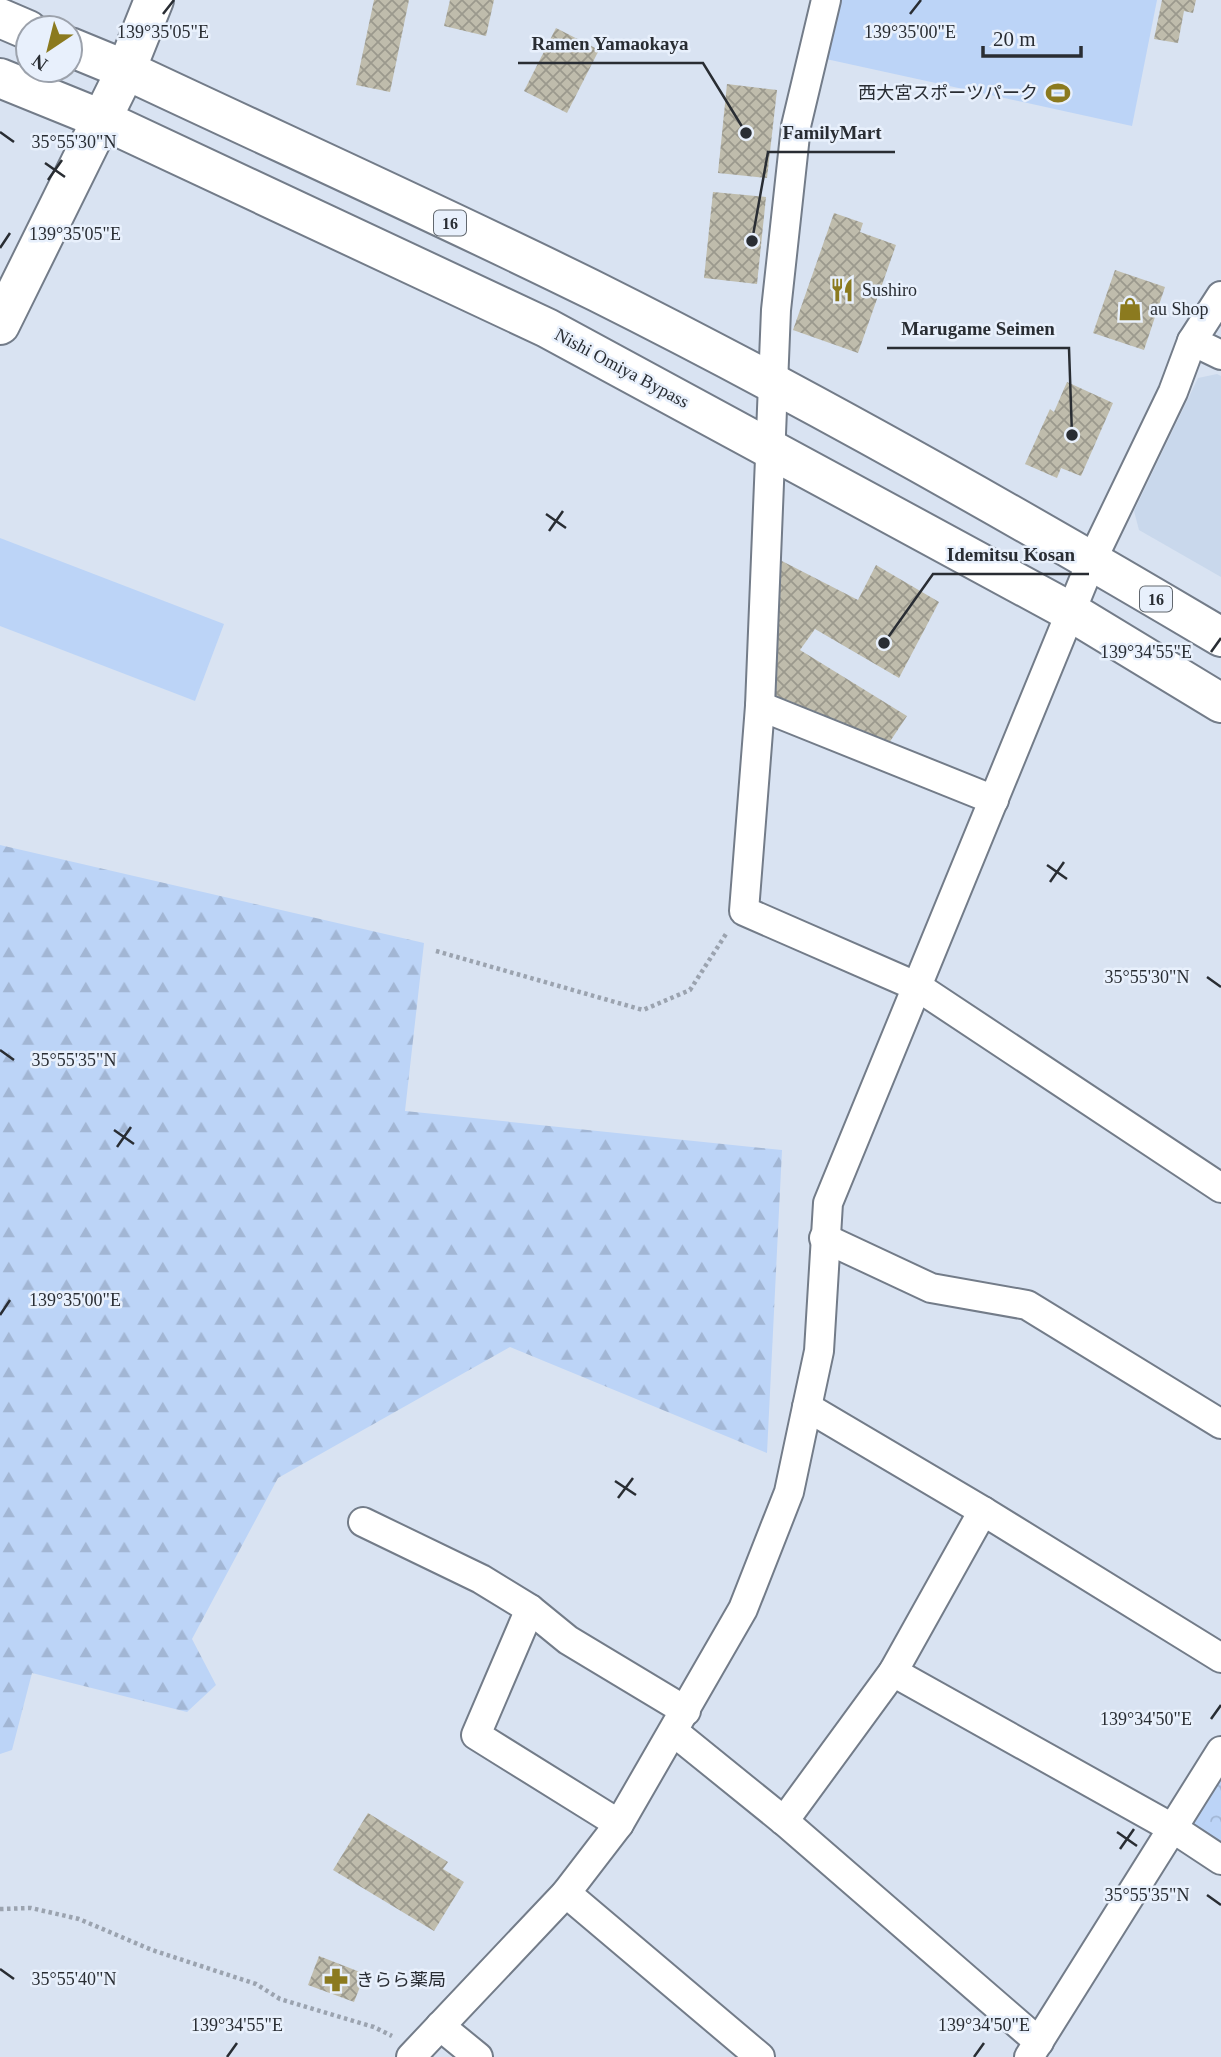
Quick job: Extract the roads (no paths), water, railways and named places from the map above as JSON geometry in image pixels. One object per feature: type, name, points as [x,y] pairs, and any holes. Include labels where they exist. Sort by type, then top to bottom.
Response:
[{"type":"main road","points":[[0,325],[125,70],[154,0]]},
{"type":"main road","name":"16","points":[[84,53],[597,292],[1092,560],[1221,638]]},
{"type":"main road","name":"Nishi Omiya Bypass","points":[[0,78],[101,119],[547,328],[1071,612],[1221,703]]},
{"type":"street","points":[[826,0],[796,127],[771,384],[760,706],[744,911],[918,987],[1221,1188]]},
{"type":"street","points":[[414,2053],[566,1893],[619,1824],[743,1609],[789,1492],[819,1351],[828,1203],[1092,560],[1173,392],[1192,341],[1221,296]]},
{"type":"street","points":[[1192,341],[1221,355]]},
{"type":"street","points":[[760,706],[994,800]]},
{"type":"street","points":[[824,1238],[931,1288],[1027,1305],[1221,1424]]},
{"type":"street","points":[[807,1407],[983,1511],[1221,1658]]},
{"type":"street","points":[[784,1821],[893,1672],[983,1511]]},
{"type":"street","points":[[363,1522],[481,1579],[530,1609],[680,1722],[1034,2050],[1221,1751]]},
{"type":"street","points":[[530,1609],[475,1735],[619,1824]]},
{"type":"street","points":[[893,1672],[1174,1829],[1221,1860]]},
{"type":"street","points":[[566,1893],[760,2057]]},
{"type":"street","points":[[440,2026],[478,2057]]},
{"type":"place","name":"西大宮スポーツパーク","points":[[1058,93]]},
{"type":"place","name":"Ramen Yamaokaya","points":[[746,133]]},
{"type":"place","name":"FamilyMart","points":[[752,241]]},
{"type":"place","name":"Sushiro","points":[[842,290]]},
{"type":"place","name":"au Shop","points":[[1130,309]]},
{"type":"place","name":"Marugame Seimen","points":[[1072,435]]},
{"type":"place","name":"Idemitsu Kosan","points":[[884,643]]},
{"type":"place","name":"きらら薬局","points":[[336,1980]]}]
